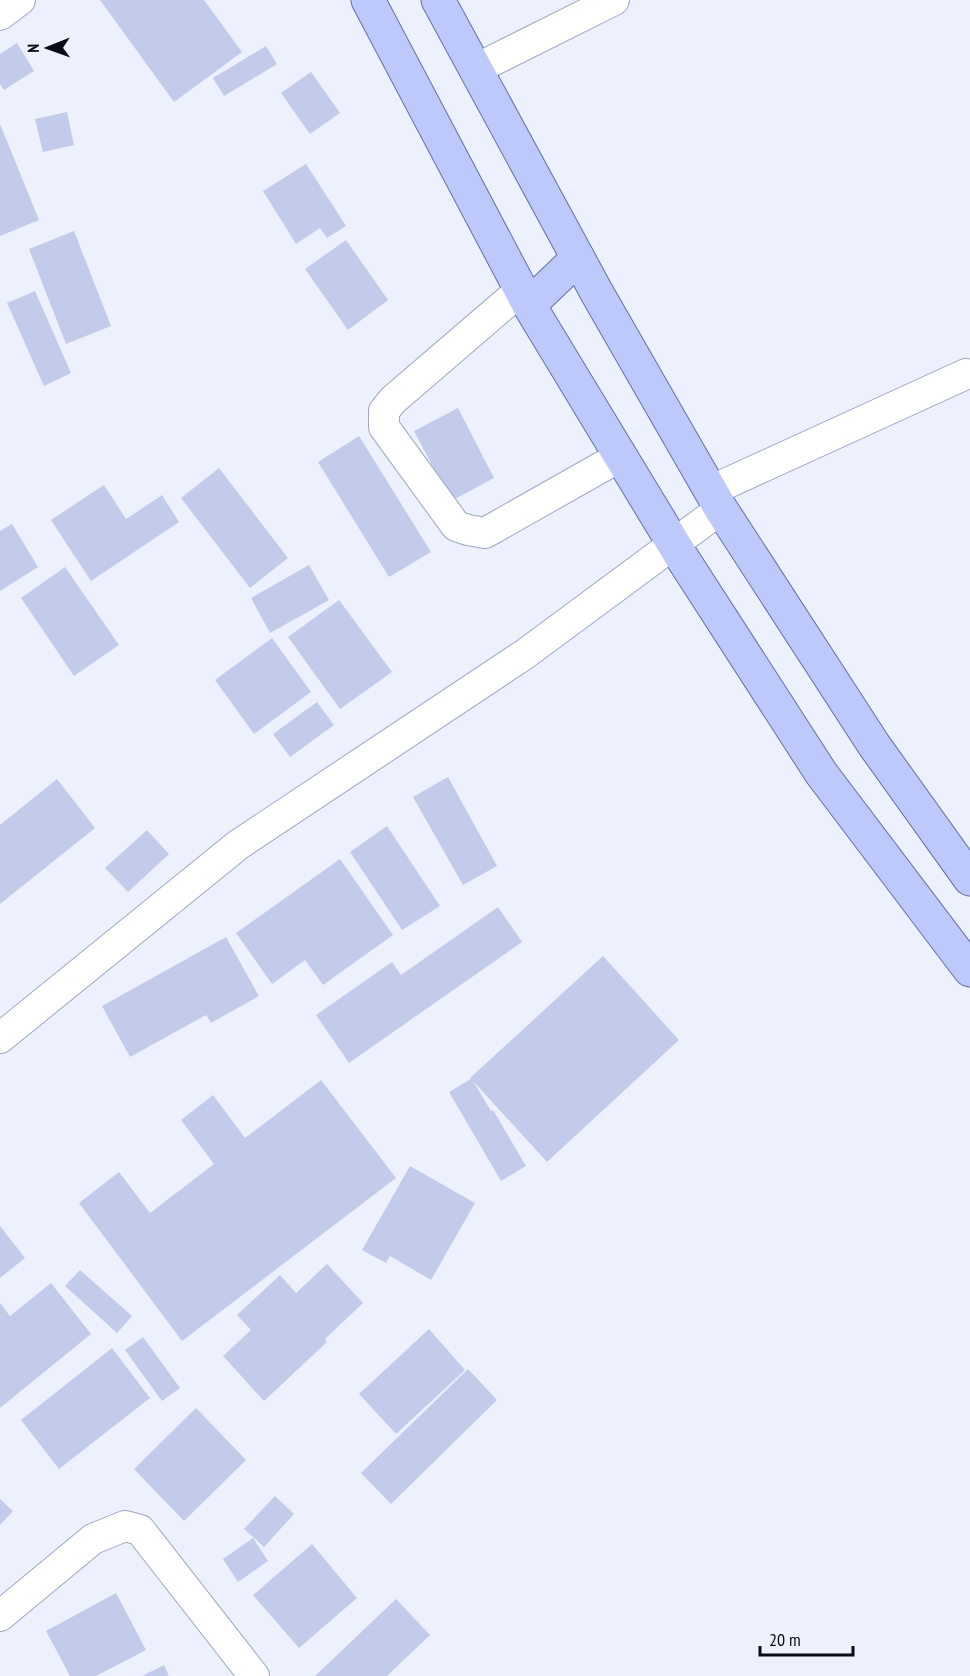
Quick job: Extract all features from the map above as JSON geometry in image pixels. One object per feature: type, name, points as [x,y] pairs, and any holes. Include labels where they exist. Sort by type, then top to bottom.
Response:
[{"type":"main road","points":[[368,0],[525,297],[674,544],[821,773],[970,970]]},
{"type":"main road","points":[[438,0],[578,258],[715,500],[874,745],[970,879]]},
{"type":"main road","points":[[525,297],[578,258]]},
{"type":"street","points":[[0,15],[20,0]]},
{"type":"street","points":[[476,69],[614,0]]},
{"type":"street","points":[[525,297],[393,400],[384,411],[384,427],[456,526],[485,533],[621,456]]},
{"type":"street","points":[[0,1038],[238,845],[525,654],[674,544],[715,500],[966,374]]},
{"type":"street","points":[[0,1616],[93,1539],[124,1526],[140,1530],[254,1676]]},
{"type":"building","points":[[100,0],[204,0],[242,52],[174,102]]},
{"type":"building","points":[[17,43],[34,71],[4,90],[0,84],[0,54]]},
{"type":"building","points":[[266,46],[277,64],[224,96],[213,78]]},
{"type":"building","points":[[311,72],[340,113],[310,134],[281,93]]},
{"type":"building","points":[[67,112],[74,145],[43,152],[35,119]]},
{"type":"building","points":[[0,124],[39,220],[0,236]]},
{"type":"building","points":[[306,164],[346,226],[327,238],[320,228],[296,244],[263,191]]},
{"type":"building","points":[[74,231],[111,326],[66,344],[29,249]]},
{"type":"building","points":[[346,240],[388,300],[348,330],[305,269]]},
{"type":"building","points":[[35,291],[71,373],[44,386],[7,303]]},
{"type":"building","points":[[458,408],[494,478],[451,501],[414,431]]},
{"type":"building","points":[[359,436],[431,552],[389,577],[318,462]]},
{"type":"building","points":[[219,468],[288,558],[250,588],[181,498]]},
{"type":"building","points":[[104,485],[126,519],[162,495],[179,522],[91,581],[51,520]]},
{"type":"building","points":[[12,524],[38,567],[0,591],[0,531]]},
{"type":"building","points":[[309,565],[329,600],[270,633],[251,598]]},
{"type":"building","points":[[65,567],[119,645],[74,676],[21,598]]},
{"type":"building","points":[[339,600],[392,672],[340,709],[288,637]]},
{"type":"building","points":[[272,638],[311,692],[254,734],[215,680]]},
{"type":"building","points":[[317,702],[334,725],[290,757],[273,734]]},
{"type":"building","points":[[448,777],[497,866],[463,885],[413,797]]},
{"type":"building","points":[[57,779],[95,828],[0,904],[0,825]]},
{"type":"building","points":[[387,826],[440,906],[402,930],[350,852]]},
{"type":"building","points":[[147,830],[169,854],[128,892],[105,868]]},
{"type":"building","points":[[340,859],[393,935],[323,985],[305,960],[272,984],[236,933]]},
{"type":"building","points":[[498,907],[522,942],[349,1063],[316,1015],[392,962],[401,975]]},
{"type":"building","points":[[226,937],[259,996],[211,1023],[206,1015],[130,1057],[102,1006]]},
{"type":"building","points":[[603,956],[679,1040],[547,1162],[473,1081],[526,1166],[501,1181],[449,1092],[471,1079]]},
{"type":"building","points":[[321,1080],[396,1178],[182,1341],[79,1203],[119,1172],[150,1213],[214,1164],[181,1120],[213,1095],[245,1138]]},
{"type":"building","points":[[410,1166],[475,1203],[431,1280],[390,1256],[386,1263],[362,1250]]},
{"type":"building","points":[[0,1226],[25,1258],[0,1278]]},
{"type":"building","points":[[327,1264],[363,1303],[325,1339],[327,1342],[264,1401],[223,1356],[251,1330],[237,1315],[280,1275],[296,1293]]},
{"type":"building","points":[[80,1270],[132,1316],[117,1333],[65,1286]]},
{"type":"building","points":[[51,1283],[91,1334],[0,1408],[0,1303],[10,1316]]},
{"type":"building","points":[[429,1329],[465,1370],[396,1434],[359,1394]]},
{"type":"building","points":[[143,1337],[180,1388],[162,1401],[125,1350]]},
{"type":"building","points":[[112,1348],[150,1398],[59,1469],[21,1420]]},
{"type":"building","points":[[468,1369],[497,1400],[391,1504],[361,1473]]},
{"type":"building","points":[[196,1408],[246,1460],[184,1521],[134,1469]]},
{"type":"building","points":[[275,1496],[294,1514],[264,1547],[244,1529]]},
{"type":"building","points":[[0,1499],[13,1511],[0,1525]]},
{"type":"building","points":[[253,1538],[268,1561],[238,1582],[223,1559]]},
{"type":"building","points":[[312,1544],[357,1598],[299,1648],[253,1595]]},
{"type":"building","points":[[116,1593],[146,1650],[96,1676],[70,1676],[46,1631]]},
{"type":"building","points":[[396,1599],[430,1635],[387,1676],[315,1676]]},
{"type":"building","points":[[164,1665],[169,1676],[142,1676]]}]
